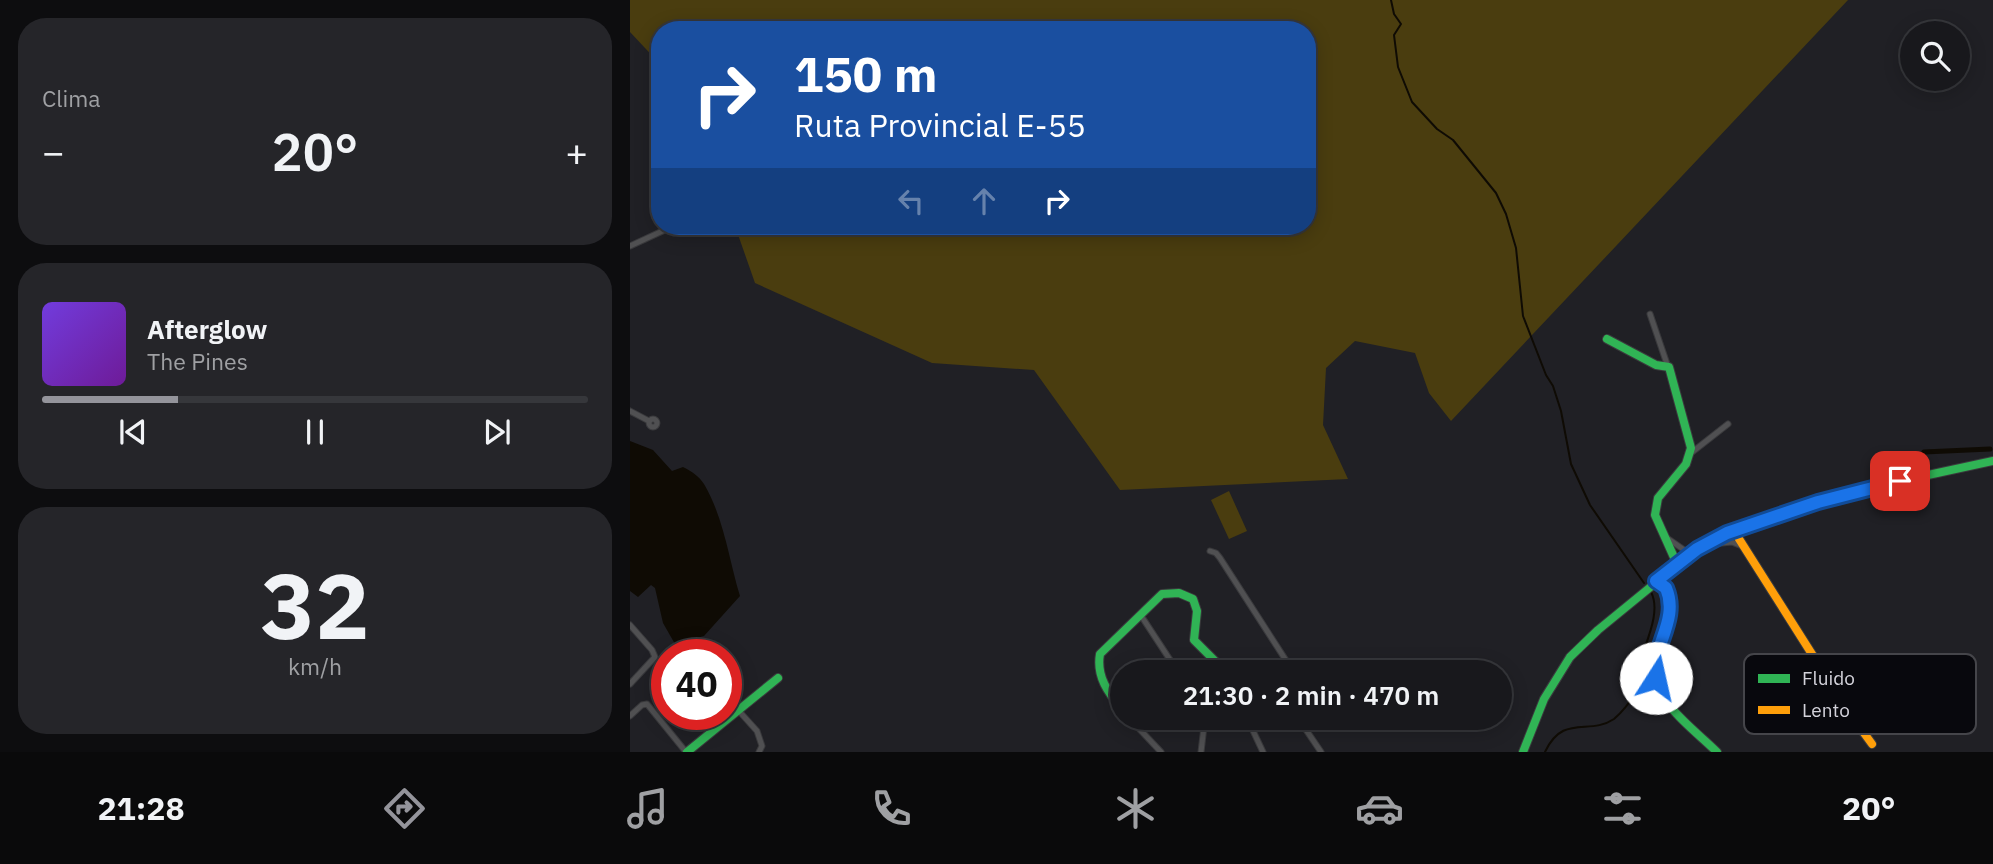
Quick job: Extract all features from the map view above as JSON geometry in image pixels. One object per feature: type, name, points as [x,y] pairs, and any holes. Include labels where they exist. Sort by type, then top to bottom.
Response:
[{"type":"street","points":[[630,246],[654,235]]},
{"type":"street","points":[[1650,314],[1669,367],[1691,448],[1686,464],[1656,504],[1656,521],[1677,564]]},
{"type":"street","points":[[1606,339],[1656,365],[1669,367]]},
{"type":"street","points":[[630,411],[649,421]]},
{"type":"street","points":[[1690,453],[1728,424]]},
{"type":"street","points":[[1523,752],[1544,699],[1563,667],[1598,630],[1704,545],[1734,531],[1854,491],[1993,461]]},
{"type":"street","points":[[1734,531],[1813,654]]},
{"type":"street","points":[[1665,536],[1690,554]]},
{"type":"street","points":[[1704,545],[1732,542],[1746,548]]},
{"type":"street","points":[[1210,551],[1216,552],[1286,660]]},
{"type":"street","points":[[1656,581],[1666,588],[1669,600],[1667,626],[1654,667],[1658,684],[1679,714],[1717,752]]},
{"type":"street","points":[[1110,694],[1098,666],[1100,654],[1161,594],[1188,594],[1197,610],[1194,640],[1200,649],[1217,660]]},
{"type":"street","points":[[1140,614],[1170,660]]},
{"type":"street","points":[[630,626],[655,657],[630,684]]},
{"type":"street","points":[[742,707],[778,678]]},
{"type":"street","points":[[630,716],[645,704],[649,706],[686,752],[713,730]]},
{"type":"street","points":[[742,715],[760,736],[762,741],[759,752]]},
{"type":"street","points":[[1140,730],[1161,752]]},
{"type":"street","points":[[1201,752],[1204,730]]},
{"type":"street","points":[[1253,730],[1264,752]]},
{"type":"street","points":[[1306,730],[1321,752]]},
{"type":"street","points":[[1865,734],[1872,744]]},
{"type":"shaded area","points":[[630,0],[1848,0],[1451,421],[1429,393],[1415,353],[1355,341],[1326,368],[1323,425],[1348,479],[1120,490],[1034,370],[932,363],[755,283],[738,235],[1316,235],[1316,21],[651,21],[651,54],[630,32]]},
{"type":"shaded area","points":[[630,441],[653,450],[672,471],[683,467],[695,474],[704,484],[717,511],[740,596],[704,636],[672,639],[663,623],[655,588],[651,585],[638,597],[630,591]]},
{"type":"shaded area","points":[[1229,491],[1247,531],[1229,539],[1211,500]]},
{"type":"waterway","points":[[1391,0],[1394,14],[1401,24],[1394,35],[1398,67],[1412,102],[1437,129],[1453,140],[1496,193],[1506,214],[1516,248],[1523,316],[1546,375],[1553,386],[1561,411],[1571,464],[1590,505],[1644,583]]},
{"type":"waterway","points":[[1924,452],[1990,449]]},
{"type":"waterway","points":[[1545,752],[1560,733],[1577,727],[1605,724],[1617,717],[1631,700],[1653,619],[1654,600],[1651,592]]},
{"type":"traffic: fast","points":[[1607,339],[1656,365],[1669,367],[1691,448],[1686,464],[1658,498],[1655,515],[1677,564]]},
{"type":"traffic: fast","points":[[1523,752],[1544,699],[1570,657],[1598,630],[1697,549],[1727,533],[1818,502],[1993,461]]},
{"type":"traffic: fast","points":[[1656,581],[1666,588],[1669,610],[1666,632],[1654,665],[1657,684],[1670,706],[1717,752]]},
{"type":"traffic: fast","points":[[1110,694],[1100,670],[1100,654],[1162,594],[1179,593],[1193,599],[1197,611],[1194,640],[1214,660]]},
{"type":"traffic: fast","points":[[687,752],[778,678]]},
{"type":"traffic: slow","points":[[1734,531],[1812,654]]},
{"type":"traffic: slow","points":[[1865,734],[1872,744]]},
{"type":"route","points":[[1656,678],[1655,662],[1669,618],[1669,595],[1666,588],[1656,581],[1667,572],[1697,549],[1727,533],[1854,491],[1900,481]]}]
